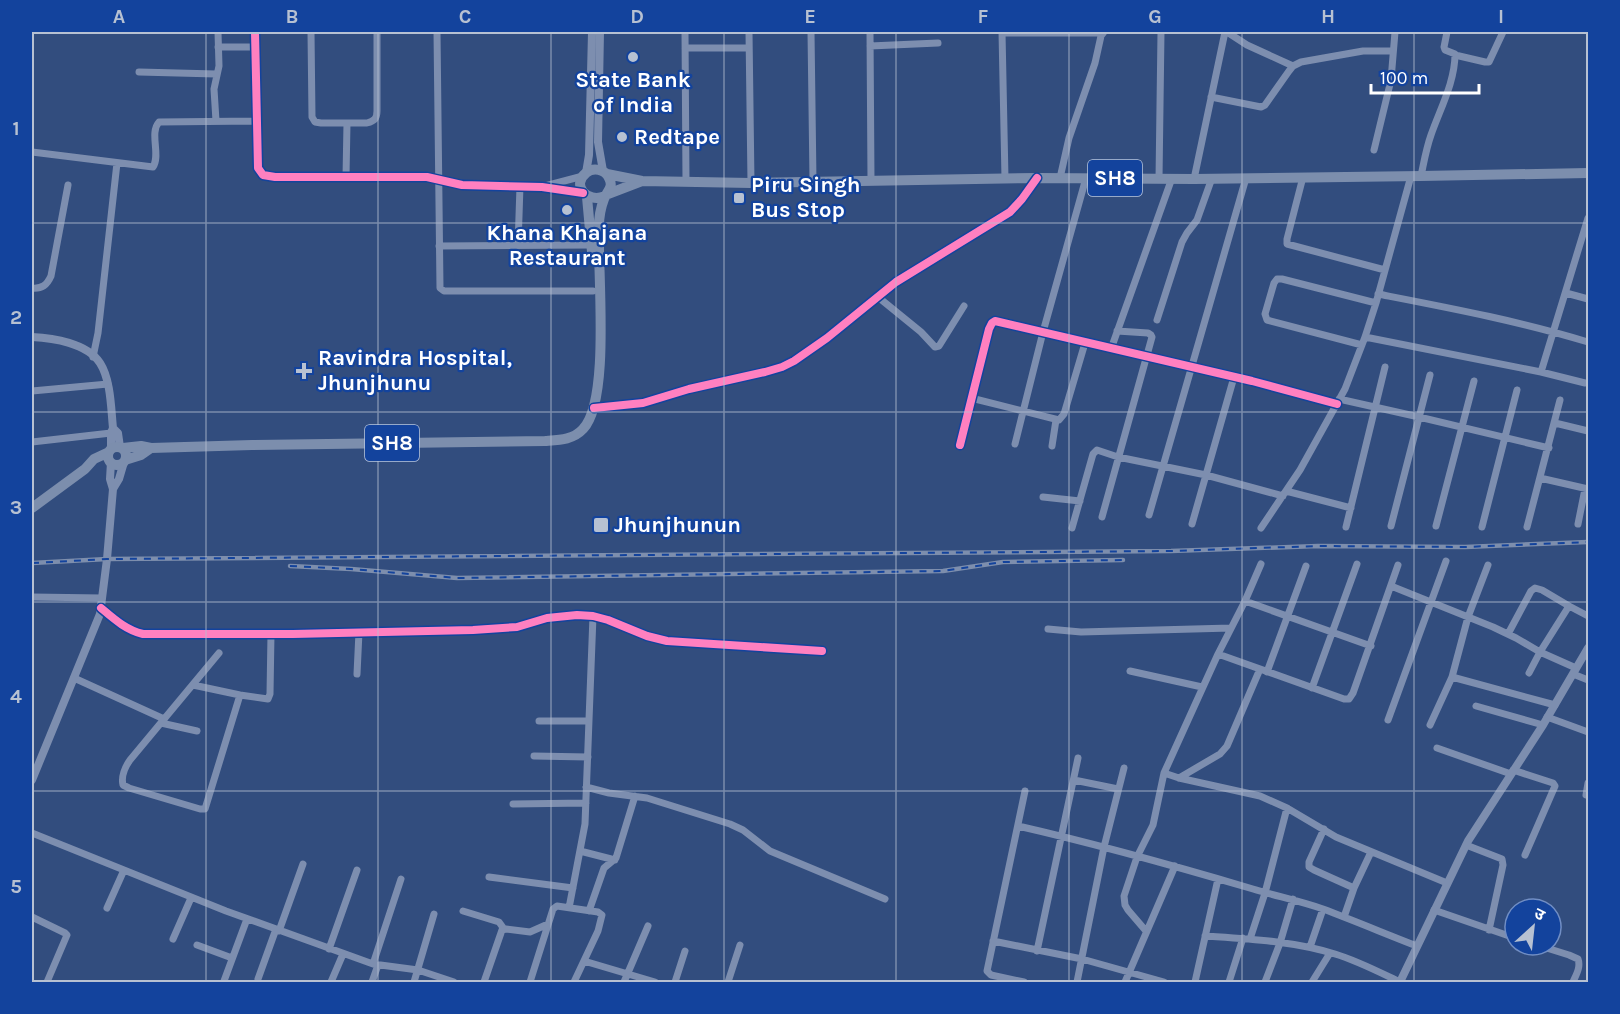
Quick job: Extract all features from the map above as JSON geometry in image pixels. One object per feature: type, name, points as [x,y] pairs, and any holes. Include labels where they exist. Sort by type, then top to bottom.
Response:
[{"type":"main road","name":"SH8","points":[[598,386],[593,375],[592,245],[585,195],[580,184],[585,174],[591,170],[597,169],[605,173],[642,181],[752,183],[1588,173]]},
{"type":"main road","name":"SH8","points":[[114,453],[141,446],[151,448],[554,440],[575,436],[584,429],[590,419],[600,373],[598,222],[611,186],[605,173]]},
{"type":"main road","name":"SH8","points":[[585,195],[599,199],[642,181]]},
{"type":"main road","name":"SH8","points":[[125,461],[151,448]]},
{"type":"main road","points":[[32,508],[85,469],[94,459],[126,452],[125,461]]},
{"type":"street","points":[[216,121],[214,89],[219,66],[218,32]]},
{"type":"street","points":[[255,32],[258,168],[263,175],[274,177],[417,176],[462,185],[542,187],[585,195]]},
{"type":"street","points":[[311,32],[313,120],[317,123],[372,122],[375,120],[377,115],[376,32]]},
{"type":"street","points":[[436,32],[440,288],[444,291],[592,291]]},
{"type":"street","points":[[542,187],[585,174],[589,155],[592,32]]},
{"type":"street","points":[[600,32],[598,142],[605,173]]},
{"type":"street","points":[[685,32],[686,182]]},
{"type":"street","points":[[749,32],[752,183]]},
{"type":"street","points":[[811,32],[813,181]]},
{"type":"street","points":[[870,32],[871,180]]},
{"type":"street","points":[[1005,179],[1002,32],[1103,32],[1095,63],[1071,129],[1060,178]]},
{"type":"street","points":[[1159,179],[1161,32]]},
{"type":"street","points":[[1194,179],[1210,97],[1226,32],[1247,45],[1293,66]]},
{"type":"street","points":[[1374,150],[1391,80],[1395,32]]},
{"type":"street","points":[[1447,32],[1444,49],[1455,55],[1485,62],[1489,62],[1503,32]]},
{"type":"street","points":[[870,46],[938,43]]},
{"type":"street","points":[[218,47],[254,47]]},
{"type":"street","points":[[685,48],[749,48]]},
{"type":"street","points":[[1210,97],[1262,107],[1293,66],[1307,60],[1363,51],[1393,51]]},
{"type":"street","points":[[1261,528],[1300,470],[1338,402],[1362,345],[1416,176],[1454,70],[1455,55]]},
{"type":"street","points":[[139,72],[216,74]]},
{"type":"street","points":[[32,152],[151,168],[155,166],[156,161],[155,127],[159,122],[257,120]]},
{"type":"street","points":[[346,177],[348,123]]},
{"type":"street","points":[[93,357],[98,333],[117,163]]},
{"type":"street","points":[[1303,177],[1287,244],[1385,270]]},
{"type":"street","points":[[594,408],[643,403],[689,389],[782,367],[827,338],[896,282],[1010,212],[1037,178]]},
{"type":"street","points":[[1015,444],[1043,332],[1086,178]]},
{"type":"street","points":[[1111,349],[1172,178]]},
{"type":"street","points":[[1157,320],[1182,242],[1197,220],[1212,178]]},
{"type":"street","points":[[1149,515],[1246,178]]},
{"type":"street","points":[[32,288],[45,285],[51,276],[68,185]]},
{"type":"street","points":[[518,246],[520,186]]},
{"type":"street","points":[[1541,372],[1588,218]]},
{"type":"street","points":[[439,246],[592,245]]},
{"type":"street","points":[[1362,345],[1266,320],[1265,314],[1274,283],[1277,279],[1282,279],[1376,303]]},
{"type":"street","points":[[1566,293],[1588,299]]},
{"type":"street","points":[[1378,294],[1484,314],[1588,342]]},
{"type":"street","points":[[878,297],[921,332],[935,347],[939,345],[963,306]]},
{"type":"street","points":[[960,445],[992,323],[998,322],[1338,402],[1376,407],[1549,448]]},
{"type":"street","points":[[1102,517],[1152,339],[1151,335],[1117,331]]},
{"type":"street","points":[[32,337],[70,343],[87,352],[100,363],[108,384],[114,453],[110,479],[113,489],[107,559],[100,614],[34,767],[32,780]]},
{"type":"street","points":[[1365,337],[1585,383]]},
{"type":"street","points":[[971,398],[1056,420],[1061,419],[1085,343]]},
{"type":"street","points":[[1346,526],[1385,367]]},
{"type":"street","points":[[1391,526],[1430,375]]},
{"type":"street","points":[[1192,524],[1233,377]]},
{"type":"street","points":[[1436,526],[1474,381]]},
{"type":"street","points":[[32,391],[108,384]]},
{"type":"street","points":[[1482,527],[1517,390]]},
{"type":"street","points":[[1527,527],[1560,400]]},
{"type":"street","points":[[1052,446],[1056,420]]},
{"type":"street","points":[[1555,423],[1588,431]]},
{"type":"street","points":[[32,442],[112,431]]},
{"type":"street","points":[[1072,528],[1094,452],[1099,451],[1351,508]]},
{"type":"street","points":[[113,489],[125,461]]},
{"type":"street","points":[[1540,478],[1587,489],[1578,524]]},
{"type":"street","points":[[1043,497],[1080,501]]},
{"type":"street","points":[[1388,720],[1446,561]]},
{"type":"street","points":[[1146,931],[1128,910],[1124,900],[1137,856],[1154,825],[1164,773],[1261,564]]},
{"type":"street","points":[[1311,688],[1357,564]]},
{"type":"street","points":[[1218,654],[1311,688],[1349,699],[1371,646],[1398,565]]},
{"type":"street","points":[[1430,725],[1452,677],[1468,617],[1488,565]]},
{"type":"street","points":[[1179,778],[1220,754],[1227,746],[1264,671],[1306,566]]},
{"type":"street","points":[[1391,586],[1508,634],[1588,680]]},
{"type":"street","points":[[1508,634],[1533,589],[1542,590],[1588,616]]},
{"type":"street","points":[[32,597],[102,598]]},
{"type":"street","points":[[1245,601],[1371,646]]},
{"type":"street","points":[[1529,673],[1569,606]]},
{"type":"street","points":[[101,608],[124,627],[143,634],[271,634],[504,628],[561,616],[578,615],[593,616],[667,641],[822,651]]},
{"type":"street","points":[[569,908],[586,803],[593,616]]},
{"type":"street","points":[[1048,629],[1081,632],[1231,628]]},
{"type":"street","points":[[357,674],[358,632]]},
{"type":"street","points":[[193,685],[240,695],[270,698],[271,634]]},
{"type":"street","points":[[219,653],[127,764],[123,785],[206,809],[240,695]]},
{"type":"street","points":[[1205,936],[1247,938],[1310,947],[1352,960],[1400,982],[1466,845],[1543,725],[1574,671],[1587,654]]},
{"type":"street","points":[[1130,670],[1202,687]]},
{"type":"street","points":[[1452,677],[1555,705]]},
{"type":"street","points":[[74,678],[163,721],[197,730]]},
{"type":"street","points":[[1476,705],[1543,725]]},
{"type":"street","points":[[1547,717],[1588,732]]},
{"type":"street","points":[[539,721],[589,722]]},
{"type":"street","points":[[1437,747],[1512,772],[1551,782],[1555,786],[1525,855]]},
{"type":"street","points":[[534,756],[588,757]]},
{"type":"street","points":[[1037,951],[1078,758]]},
{"type":"street","points":[[1077,982],[1104,847],[1124,768]]},
{"type":"street","points":[[1164,773],[1260,796],[1287,808],[1336,837],[1447,883]]},
{"type":"street","points":[[1074,780],[1118,789]]},
{"type":"street","points":[[1586,795],[1588,783]]},
{"type":"street","points":[[586,788],[647,798],[738,827],[770,851],[885,899]]},
{"type":"street","points":[[1024,982],[988,973],[987,968],[1025,791]]},
{"type":"street","points":[[589,911],[604,868],[615,860],[635,796]]},
{"type":"street","points":[[513,804],[586,803]]},
{"type":"street","points":[[1229,982],[1265,893],[1287,808]]},
{"type":"street","points":[[1018,826],[1176,866],[1265,893],[1293,899],[1417,946]]},
{"type":"street","points":[[1324,829],[1309,862],[1309,867],[1354,888]]},
{"type":"street","points":[[32,833],[191,898],[343,954],[375,965],[418,970],[454,982]]},
{"type":"street","points":[[1466,845],[1502,859],[1503,865],[1489,930]]},
{"type":"street","points":[[580,851],[615,860]]},
{"type":"street","points":[[1344,917],[1354,888],[1371,852]]},
{"type":"street","points":[[258,979],[303,864]]},
{"type":"street","points":[[1125,982],[1176,866]]},
{"type":"street","points":[[107,908],[124,870]]},
{"type":"street","points":[[329,949],[357,870]]},
{"type":"street","points":[[489,877],[573,888]]},
{"type":"street","points":[[372,982],[401,879]]},
{"type":"street","points":[[1195,982],[1218,879]]},
{"type":"street","points":[[173,939],[191,898]]},
{"type":"street","points":[[1265,982],[1293,899]]},
{"type":"street","points":[[530,982],[554,907],[557,906],[600,913],[602,917],[598,931],[574,982]]},
{"type":"street","points":[[1310,947],[1323,909]]},
{"type":"street","points":[[1434,910],[1503,934]]},
{"type":"street","points":[[463,911],[499,922],[504,929],[530,932],[548,924]]},
{"type":"street","points":[[414,982],[434,914]]},
{"type":"street","points":[[32,917],[67,935],[47,982]]},
{"type":"street","points":[[224,981],[247,919]]},
{"type":"street","points":[[624,982],[648,926]]},
{"type":"street","points":[[483,982],[500,932],[504,929]]},
{"type":"street","points":[[993,941],[1082,958],[1164,982]]},
{"type":"street","points":[[197,945],[232,958]]},
{"type":"street","points":[[728,982],[740,945]]},
{"type":"street","points":[[675,982],[685,951]]},
{"type":"street","points":[[1312,982],[1330,952]]},
{"type":"street","points":[[1563,953],[1580,963],[1573,982]]},
{"type":"street","points":[[331,982],[343,954]]},
{"type":"street","points":[[584,961],[655,982]]},
{"type":"railway","points":[[32,563],[107,559],[1171,551],[1318,546],[1465,547],[1588,542]]},
{"type":"railway","points":[[290,566],[457,578],[943,571],[1003,562],[1123,560]]},
{"type":"cycle path","points":[[255,32],[258,168],[263,175],[275,177],[427,177],[462,185],[542,187],[583,193]]},
{"type":"cycle path","points":[[594,408],[643,403],[689,389],[765,372],[794,361],[827,338],[896,282],[1010,212],[1037,178]]},
{"type":"cycle path","points":[[960,445],[989,329],[995,321],[1252,381],[1337,404]]},
{"type":"cycle path","points":[[101,608],[126,627],[143,634],[293,634],[473,630],[517,627],[547,618],[577,615],[608,620],[647,636],[667,641],[822,651]]},
{"type":"place","name":"State Bank of India","points":[[633,57]]},
{"type":"place","name":"Redtape","points":[[622,137]]},
{"type":"place","name":"Piru Singh Bus Stop","points":[[739,198]]},
{"type":"place","name":"Khana Khajana Restaurant","points":[[567,210]]},
{"type":"place","name":"Ravindra Hospital, Jhunjhunu","points":[[304,371]]},
{"type":"place","name":"Jhunjhunun","points":[[601,525]]}]
